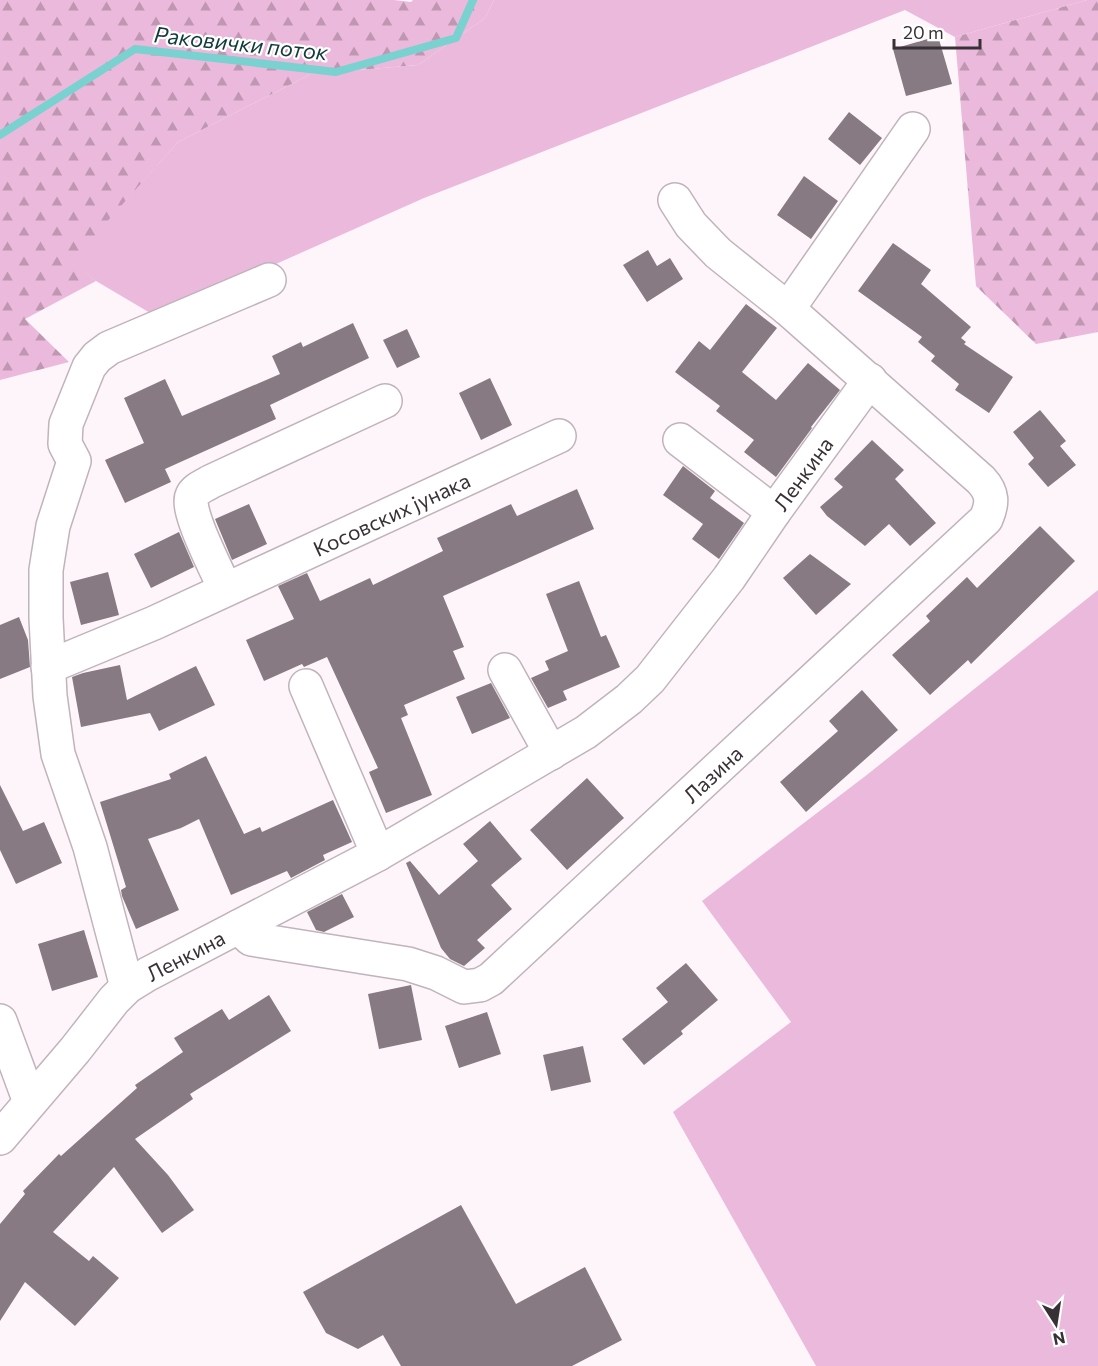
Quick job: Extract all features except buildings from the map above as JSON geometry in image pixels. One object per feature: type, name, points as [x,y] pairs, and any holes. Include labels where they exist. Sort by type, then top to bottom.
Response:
[{"type":"street","points":[[788,309],[913,129]]},
{"type":"street","points":[[675,200],[691,225],[708,243],[870,380]]},
{"type":"street","points":[[127,987],[90,847],[58,754],[48,667],[46,570],[53,526],[74,461],[65,444],[66,424],[89,367],[109,348],[269,280]]},
{"type":"street","name":"Ленкина","points":[[0,1137],[127,987],[378,854],[586,732],[629,699],[650,679],[729,578],[870,380]]},
{"type":"street","name":"Лазина","points":[[238,927],[250,939],[408,964],[436,973],[464,987],[480,985],[491,980],[986,519],[992,498],[989,488],[870,380]]},
{"type":"street","points":[[225,589],[191,512],[191,497],[196,490],[385,401]]},
{"type":"street","name":"Косовских јунака","points":[[48,667],[144,627],[559,436]]},
{"type":"street","points":[[680,440],[774,512]]},
{"type":"street","points":[[505,670],[551,753]]},
{"type":"street","points":[[306,686],[378,854]]},
{"type":"street","points":[[0,1021],[30,1102]]},
{"type":"green space","points":[[0,0],[394,0],[411,2],[413,0],[494,0],[485,18],[418,65],[311,74],[178,142],[71,262],[96,281],[25,319],[69,362],[0,380]]},
{"type":"green space","points":[[494,0],[1087,0],[955,37],[905,10],[424,198],[157,317],[96,281],[70,262],[178,142],[311,74],[418,65],[485,18]]},
{"type":"green space","points":[[1087,0],[1098,0],[1098,332],[1036,344],[976,286],[955,37]]},
{"type":"green space","points":[[1098,590],[1098,1366],[816,1366],[673,1112],[791,1022],[702,901],[868,774]]},
{"type":"waterway","name":"Раковички поток","points":[[0,135],[135,49],[336,72],[456,38],[473,0]]}]
